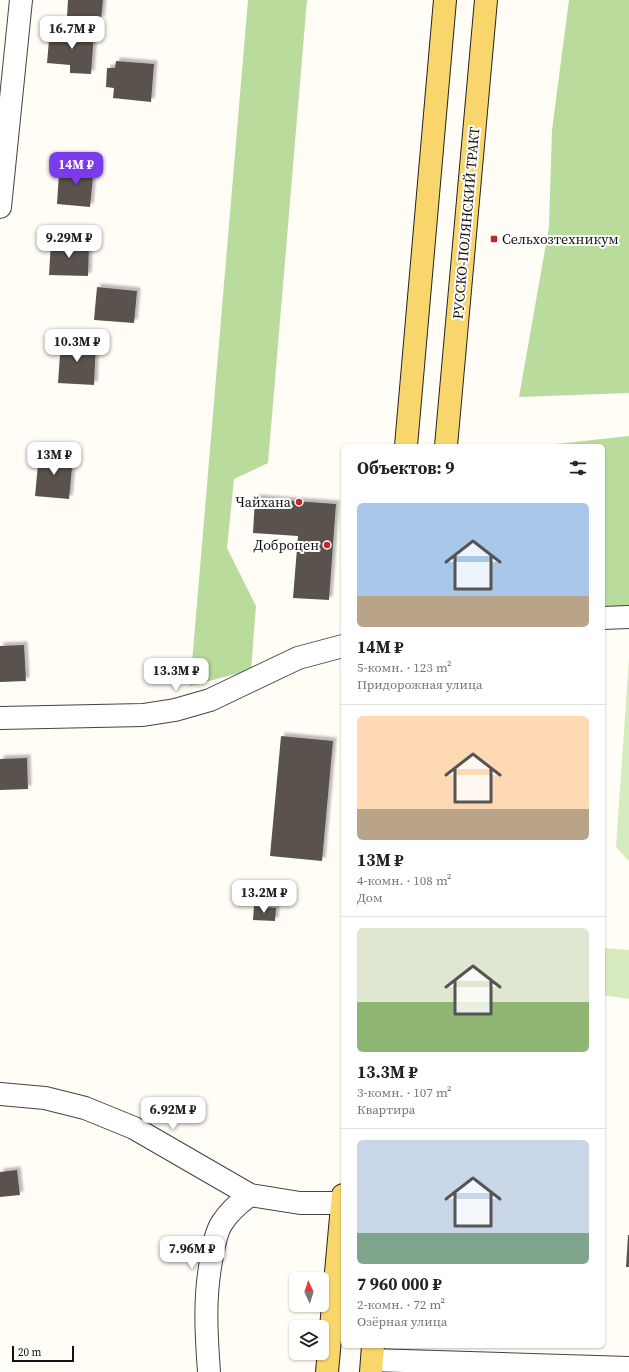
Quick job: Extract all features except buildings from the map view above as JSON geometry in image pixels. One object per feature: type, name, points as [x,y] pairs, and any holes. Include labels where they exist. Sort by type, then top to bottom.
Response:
[{"type":"main road","points":[[406,444],[445,0]]},
{"type":"main road","name":"РУССКО-ПОЛЯНСКИЙ ТРАКТ","points":[[446,444],[486,0]]},
{"type":"main road","points":[[327,1372],[341,1221]]},
{"type":"street","points":[[0,207],[21,0]]},
{"type":"street","points":[[605,618],[629,617]]},
{"type":"street","points":[[0,718],[143,715],[175,710],[210,700],[298,658],[341,647]]},
{"type":"street","points":[[0,1094],[45,1098],[86,1108],[134,1128],[250,1195],[300,1203],[341,1199]]},
{"type":"street","points":[[209,1372],[205,1323],[207,1278],[214,1244],[221,1224],[236,1206],[250,1195]]},
{"type":"street","points":[[420,1362],[435,1348]]},
{"type":"street","points":[[372,1359],[420,1362],[629,1368]]},
{"type":"green space","points":[[248,0],[307,0],[268,463],[234,479],[227,548],[256,606],[251,670],[190,686]]},
{"type":"green space","points":[[569,0],[629,0],[629,393],[519,397],[549,227],[552,130]]},
{"type":"green space","points":[[629,436],[629,610],[605,610],[605,444],[556,444]]},
{"type":"green space","points":[[629,658],[629,861],[616,847]]},
{"type":"green space","points":[[605,948],[629,950],[629,999],[605,995]]},
{"type":"place","name":"Сельхозтехникум","points":[[494,239]]},
{"type":"place","name":"Чайхана","points":[[299,502]]},
{"type":"place","name":"Доброцен","points":[[327,545]]}]
